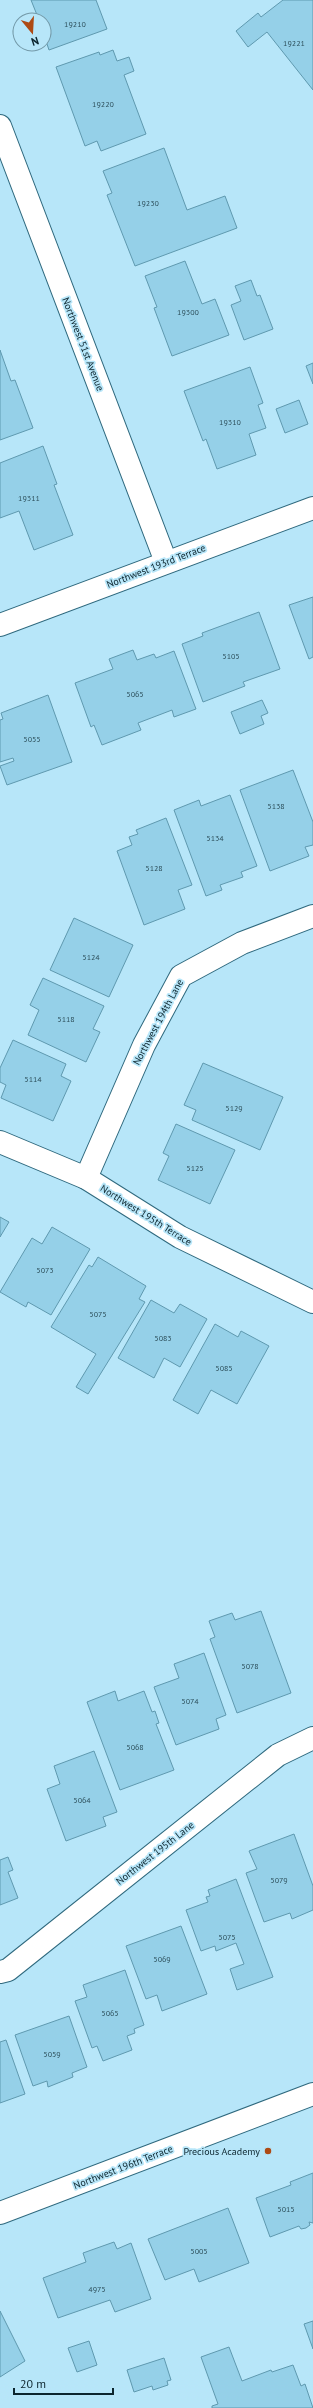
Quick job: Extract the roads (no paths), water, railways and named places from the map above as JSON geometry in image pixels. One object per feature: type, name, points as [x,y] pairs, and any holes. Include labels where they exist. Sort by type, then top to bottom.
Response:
[{"type":"street","name":"Northwest 51st Avenue","points":[[0,126],[166,562]]},
{"type":"street","name":"Northwest 193rd Terrace","points":[[0,625],[313,508]]},
{"type":"street","name":"Northwest 194th Lane","points":[[86,1178],[144,1045],[181,976],[242,943],[313,916]]},
{"type":"street","name":"Northwest 195th Terrace","points":[[0,1142],[86,1178],[180,1237],[313,1302]]},
{"type":"street","name":"Northwest 195th Lane","points":[[0,1972],[8,1970],[278,1756],[313,1738]]},
{"type":"street","name":"Northwest 196th Terrace","points":[[0,2213],[313,2094]]},
{"type":"place","name":"Precious Academy","points":[[268,2151]]}]
